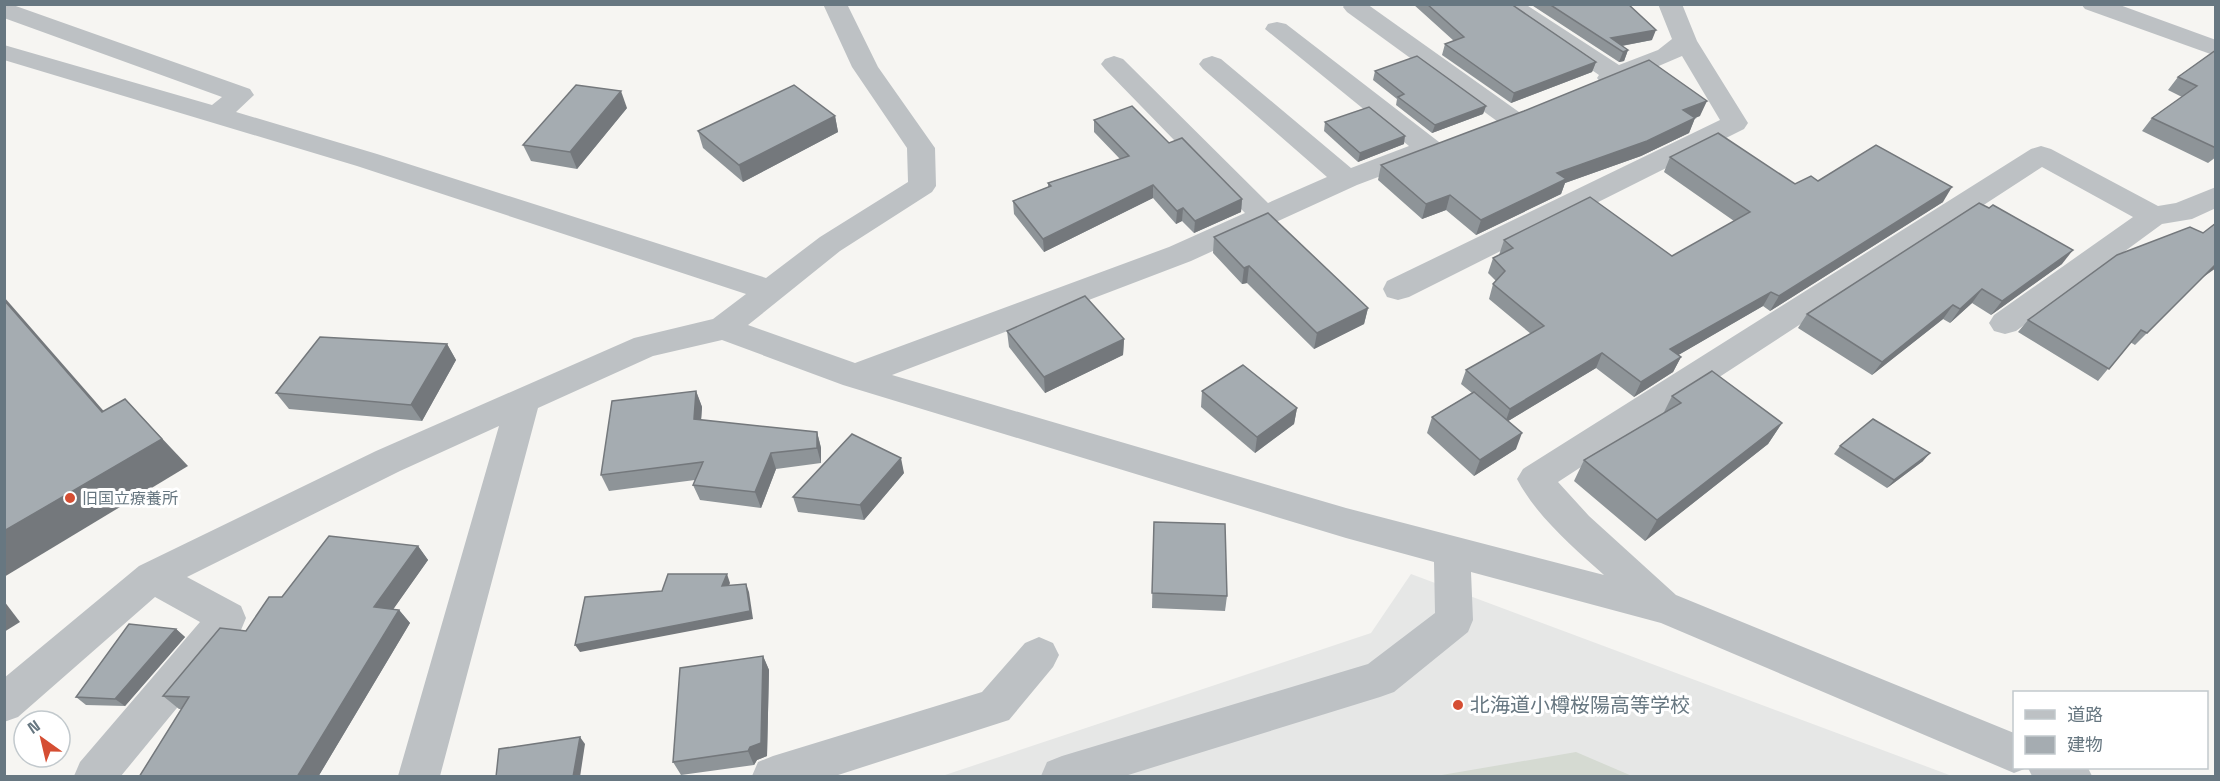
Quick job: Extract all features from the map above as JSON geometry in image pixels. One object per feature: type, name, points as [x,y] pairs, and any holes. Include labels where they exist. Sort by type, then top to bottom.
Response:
[{"type":"street","points":[[4,704],[152,578],[388,461],[645,346],[723,328],[830,244],[922,186],[921,147],[866,67],[835,4]]},
{"type":"street","points":[[1508,4],[1617,75]]},
{"type":"street","points":[[1398,289],[1735,123],[1685,41],[1670,4]]},
{"type":"street","points":[[2093,4],[2216,49]]},
{"type":"street","points":[[1354,7],[1521,113],[1480,129]]},
{"type":"street","points":[[4,10],[241,95],[216,115]]},
{"type":"street","points":[[855,376],[1179,254],[1347,179],[1439,144],[1277,29]]},
{"type":"street","points":[[1585,88],[1666,55],[1685,41]]},
{"type":"street","points":[[4,52],[367,160],[769,290]]},
{"type":"street","points":[[1114,64],[1265,217]]},
{"type":"street","points":[[1212,64],[1347,179]]},
{"type":"street","points":[[1667,608],[1576,527],[1535,479],[2041,154],[2154,216]]},
{"type":"street","points":[[2005,323],[2154,216],[2182,212],[2216,196]]},
{"type":"street","points":[[723,328],[855,376],[1346,523],[1667,608],[2013,753]]},
{"type":"street","points":[[419,777],[522,400]]},
{"type":"street","points":[[1062,777],[1380,679],[1454,620],[1452,551]]},
{"type":"street","points":[[95,777],[227,618],[152,578]]},
{"type":"street","points":[[773,777],[995,707],[1039,655]]},
{"type":"street","points":[[2051,769],[2071,777]]},
{"type":"shaded area","name":"北海道小樽桜陽高等学校","points":[[1411,574],[1952,776],[942,776],[1371,633]]},
{"type":"shaded area","points":[[1576,752],[1632,776],[1436,776]]},
{"type":"building","points":[[1427,4],[1511,4],[1596,62],[1514,93],[1445,44],[1464,37]]},
{"type":"building","points":[[1549,4],[1628,4],[1656,30],[1611,38],[1628,50],[1623,52]]},
{"type":"building","points":[[2216,50],[2216,148],[2152,118],[2197,86],[2178,77]]},
{"type":"building","points":[[1417,56],[1486,106],[1435,125],[1398,97],[1404,94],[1375,71]]},
{"type":"building","points":[[1649,60],[1707,101],[1683,110],[1695,118],[1647,141],[1557,173],[1566,179],[1481,220],[1450,195],[1426,204],[1381,165],[1524,111]]},
{"type":"building","points":[[576,85],[621,91],[570,152],[523,145]]},
{"type":"building","points":[[794,85],[835,116],[739,165],[698,131]]},
{"type":"building","points":[[1132,106],[1169,143],[1182,138],[1242,199],[1195,221],[1183,208],[1177,211],[1153,185],[1043,239],[1013,201],[1051,186],[1048,183],[1129,156],[1094,120]]},
{"type":"building","points":[[1369,107],[1405,136],[1360,153],[1325,122]]},
{"type":"building","points":[[1718,133],[1795,184],[1811,176],[1818,181],[1876,145],[1952,187],[1779,296],[1771,292],[1670,349],[1681,357],[1641,382],[1602,353],[1510,409],[1466,370],[1544,326],[1493,284],[1505,271],[1493,258],[1513,248],[1504,240],[1590,197],[1672,256],[1750,212],[1670,157]]},
{"type":"building","points":[[1979,203],[1989,208],[1993,205],[2073,250],[2002,301],[1982,289],[1960,309],[1953,305],[1882,362],[1807,314]]},
{"type":"building","points":[[1268,213],[1368,308],[1317,333],[1249,266],[1244,268],[1214,237]]},
{"type":"building","points":[[2216,223],[2216,264],[2147,333],[2141,330],[2109,369],[2028,320],[2117,255],[2190,227],[2203,233]]},
{"type":"building","points":[[1085,296],[1124,339],[1044,377],[1007,331]]},
{"type":"building","points":[[4,300],[102,412],[125,399],[162,439],[4,531]]},
{"type":"building","points":[[320,337],[447,344],[411,405],[276,393]]},
{"type":"building","points":[[1243,365],[1297,408],[1257,437],[1202,391]]},
{"type":"building","points":[[1712,371],[1782,423],[1657,520],[1584,460],[1681,403],[1672,396]]},
{"type":"building","points":[[696,391],[694,419],[817,432],[817,448],[771,453],[755,492],[693,485],[703,462],[601,475],[612,401]]},
{"type":"building","points":[[1474,392],[1522,433],[1480,460],[1432,417]]},
{"type":"building","points":[[1873,419],[1930,453],[1894,480],[1840,446]]},
{"type":"building","points":[[852,434],[901,458],[860,505],[793,497]]},
{"type":"building","points":[[1154,522],[1225,524],[1227,596],[1152,593]]},
{"type":"building","points":[[329,536],[418,546],[374,607],[399,610],[297,777],[139,777],[189,697],[163,696],[220,628],[246,631],[269,597],[282,597]]},
{"type":"building","points":[[668,574],[727,574],[722,586],[746,584],[750,611],[575,645],[585,597],[662,591]]},
{"type":"building","points":[[129,624],[176,629],[115,699],[76,697]]},
{"type":"building","points":[[763,656],[761,743],[750,747],[748,751],[673,762],[680,668]]},
{"type":"building","points":[[580,737],[573,777],[496,777],[499,749]]},
{"type":"place","name":"旧国立療養所","points":[[70,498]]},
{"type":"place","name":"北海道小樽桜陽高等学校","points":[[1458,705]]}]
